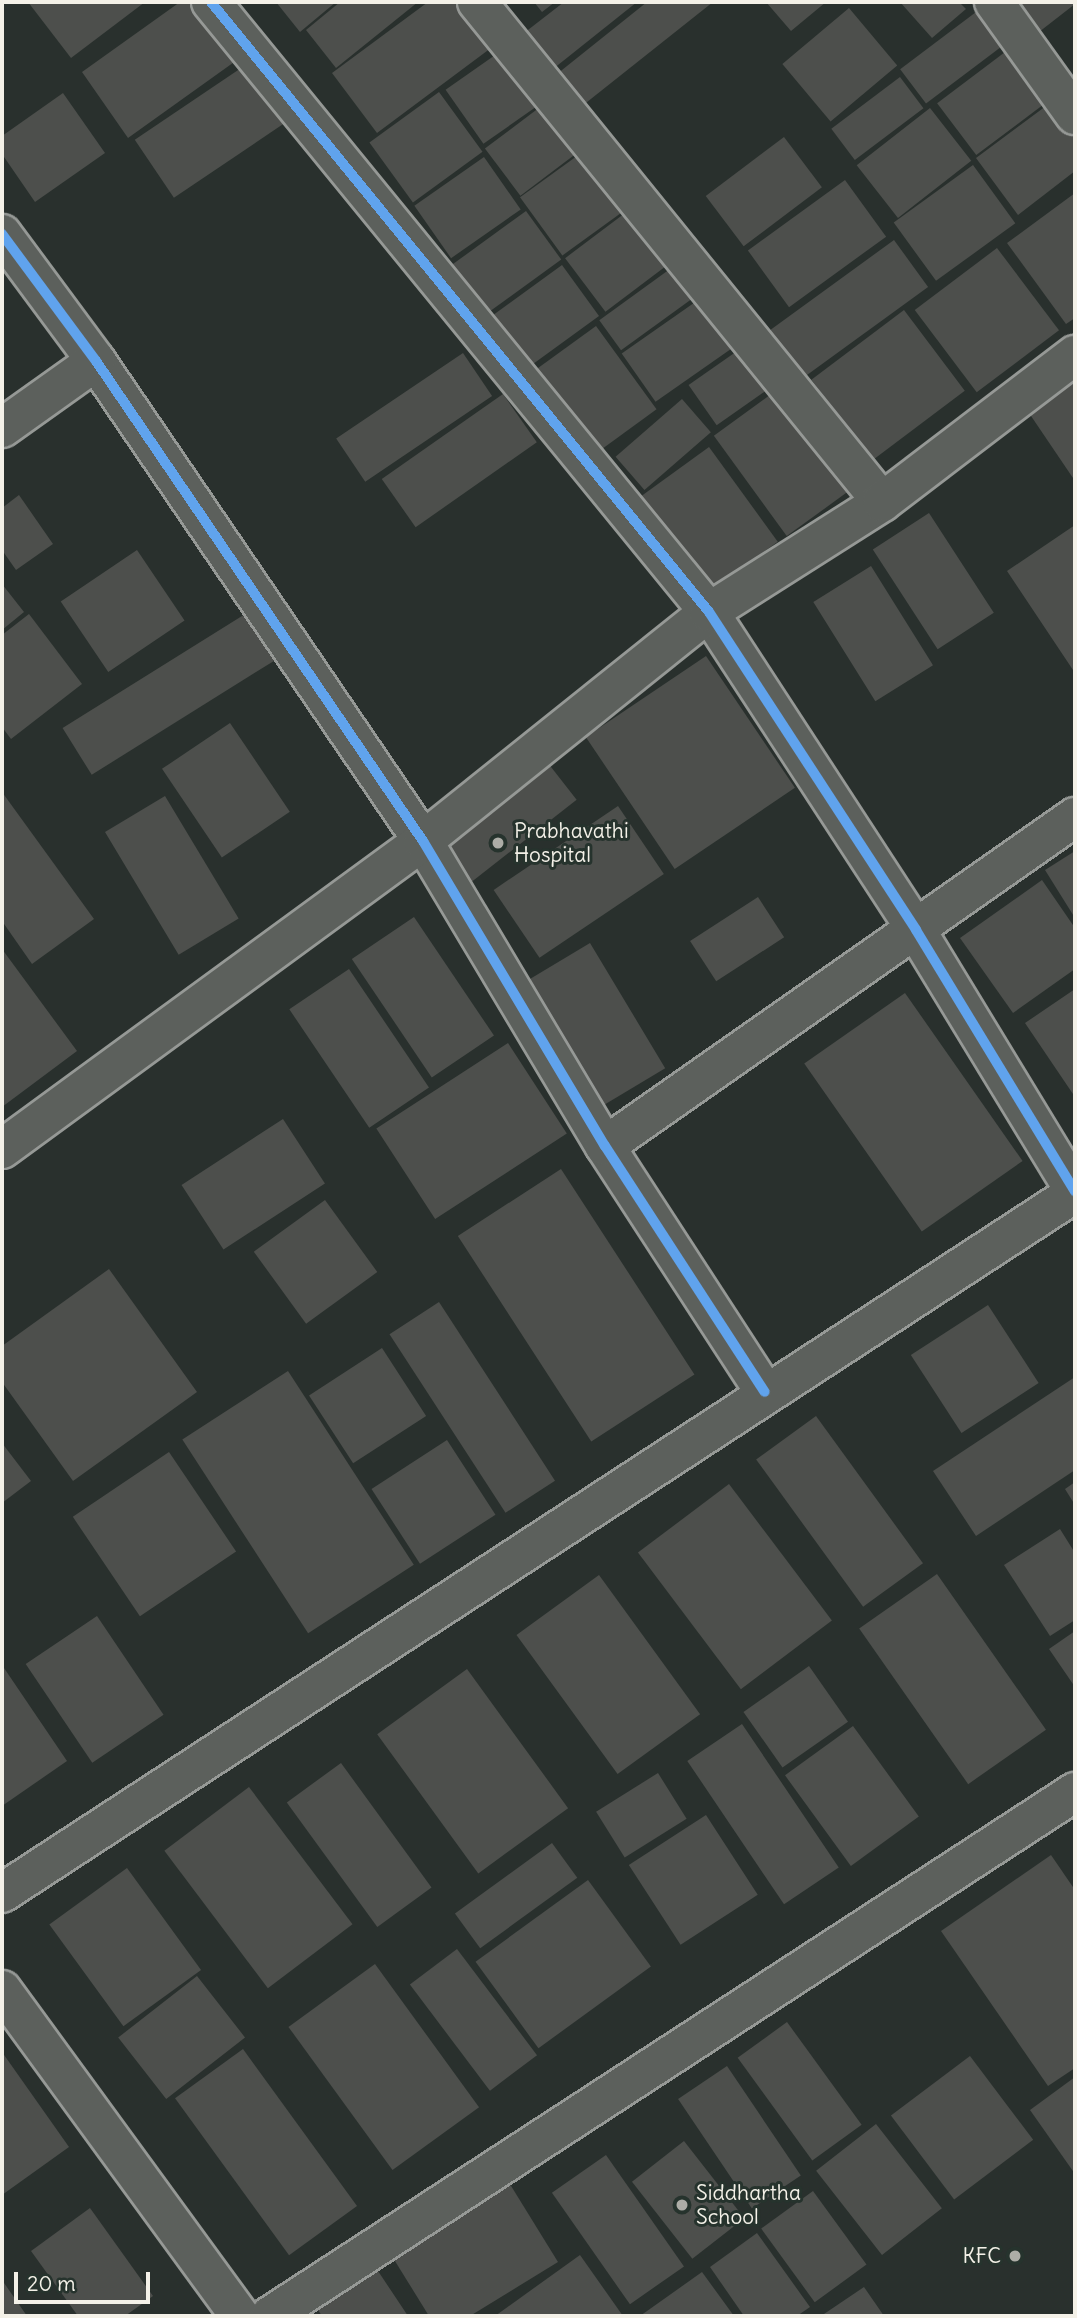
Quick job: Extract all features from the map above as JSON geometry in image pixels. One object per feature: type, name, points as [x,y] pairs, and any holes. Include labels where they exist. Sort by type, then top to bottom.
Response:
[{"type":"street","points":[[2,1893],[765,1392],[1075,1193],[916,930],[709,612],[211,2]]},
{"type":"street","points":[[477,2],[882,502]]},
{"type":"street","points":[[994,2],[1075,115]]},
{"type":"street","points":[[2,234],[96,361],[423,841],[605,1146],[765,1392]]},
{"type":"street","points":[[2,1149],[423,841],[709,612],[882,502],[1075,355]]},
{"type":"street","points":[[2,428],[96,361]]},
{"type":"street","points":[[605,1146],[1075,817]]},
{"type":"street","points":[[270,2316],[1075,1792]]},
{"type":"street","points":[[2,1990],[240,2316]]},
{"type":"building","points":[[28,2],[145,2],[71,58]]},
{"type":"building","points":[[180,2],[206,2],[244,55],[128,138],[82,72]]},
{"type":"building","points":[[276,2],[336,2],[300,32]]},
{"type":"building","points":[[340,2],[418,2],[336,68],[306,30]]},
{"type":"building","points":[[428,2],[463,2],[495,45],[377,133],[332,73]]},
{"type":"building","points":[[534,2],[555,2],[542,12]]},
{"type":"building","points":[[564,2],[637,2],[553,69],[524,33]]},
{"type":"building","points":[[647,2],[713,2],[577,110],[552,78]]},
{"type":"building","points":[[766,2],[826,2],[791,31]]},
{"type":"building","points":[[900,2],[959,2],[966,9],[932,38]]},
{"type":"building","points":[[1015,2],[1075,2],[1075,4],[1039,32]]},
{"type":"building","points":[[988,3],[1014,37],[926,104],[900,69]]},
{"type":"building","points":[[849,8],[897,65],[831,121],[782,64]]},
{"type":"building","points":[[1017,43],[1056,95],[976,155],[937,103]]},
{"type":"building","points":[[498,53],[536,107],[483,144],[446,90]]},
{"type":"building","points":[[250,62],[289,120],[174,198],[135,140]]},
{"type":"building","points":[[900,77],[923,108],[855,160],[831,129]]},
{"type":"building","points":[[439,92],[482,152],[413,202],[369,143]]},
{"type":"building","points":[[63,93],[105,153],[35,202],[2,154],[2,136]]},
{"type":"building","points":[[552,98],[588,145],[520,196],[485,149]]},
{"type":"building","points":[[1050,103],[1075,137],[1075,171],[1018,215],[976,158]]},
{"type":"building","points":[[930,108],[971,161],[898,218],[857,165]]},
{"type":"building","points":[[784,137],[822,187],[744,246],[706,196]]},
{"type":"building","points":[[588,148],[630,206],[562,256],[520,197]]},
{"type":"building","points":[[484,157],[521,209],[451,258],[414,206]]},
{"type":"building","points":[[973,165],[1015,223],[936,281],[894,223]]},
{"type":"building","points":[[845,180],[886,237],[789,307],[748,251]]},
{"type":"building","points":[[1075,193],[1075,318],[1066,324],[1007,243]]},
{"type":"building","points":[[641,201],[681,255],[605,312],[565,258]]},
{"type":"building","points":[[526,211],[561,260],[487,314],[452,265]]},
{"type":"building","points":[[894,240],[928,287],[795,384],[761,337]]},
{"type":"building","points":[[997,248],[1059,330],[977,392],[915,310]]},
{"type":"building","points":[[681,261],[703,291],[621,350],[599,320]]},
{"type":"building","points":[[562,265],[599,316],[530,366],[493,315]]},
{"type":"building","points":[[711,291],[745,339],[656,402],[622,354]]},
{"type":"building","points":[[904,310],[965,391],[872,460],[811,380]]},
{"type":"building","points":[[596,326],[657,409],[596,453],[535,370]]},
{"type":"building","points":[[750,342],[778,382],[717,425],[689,385]]},
{"type":"building","points":[[463,353],[492,396],[365,482],[336,439]]},
{"type":"building","points":[[1075,382],[1075,481],[1029,413]]},
{"type":"building","points":[[781,387],[854,487],[787,536],[714,436]]},
{"type":"building","points":[[503,394],[537,442],[416,527],[382,479]]},
{"type":"building","points":[[682,399],[711,432],[644,490],[616,457]]},
{"type":"building","points":[[709,447],[778,542],[710,591],[641,496]]},
{"type":"building","points":[[19,495],[53,544],[16,570],[2,550],[2,508]]},
{"type":"building","points":[[929,513],[994,613],[938,649],[873,549]]},
{"type":"building","points":[[1075,525],[1075,673],[1007,571]]},
{"type":"building","points":[[137,550],[185,620],[108,672],[61,601]]},
{"type":"building","points":[[871,566],[933,665],[875,701],[813,602]]},
{"type":"building","points":[[2,584],[24,612],[2,630]]},
{"type":"building","points":[[250,611],[279,658],[92,775],[63,728]]},
{"type":"building","points":[[29,614],[82,684],[11,739],[2,727],[2,635]]},
{"type":"building","points":[[706,656],[795,788],[675,869],[586,737]]},
{"type":"building","points":[[230,723],[290,812],[222,858],[162,769]]},
{"type":"building","points":[[544,758],[577,800],[465,887],[432,845]]},
{"type":"building","points":[[2,792],[94,919],[32,964],[2,921]]},
{"type":"building","points":[[165,796],[239,919],[179,955],[105,832]]},
{"type":"building","points":[[618,806],[664,874],[539,958],[494,890]]},
{"type":"building","points":[[1075,851],[1075,918],[1045,870]]},
{"type":"building","points":[[1042,880],[1075,928],[1075,969],[1013,1013],[960,938]]},
{"type":"building","points":[[758,897],[784,937],[716,981],[690,941]]},
{"type":"building","points":[[414,917],[494,1036],[432,1077],[352,959]]},
{"type":"building","points":[[590,943],[665,1068],[603,1106],[527,981]]},
{"type":"building","points":[[2,949],[77,1051],[2,1107]]},
{"type":"building","points":[[349,969],[429,1088],[369,1128],[289,1009]]},
{"type":"building","points":[[1075,989],[1075,1097],[1025,1023]]},
{"type":"building","points":[[905,993],[1023,1161],[922,1231],[804,1064]]},
{"type":"building","points":[[508,1043],[567,1134],[435,1219],[376,1129]]},
{"type":"building","points":[[283,1119],[325,1184],[223,1249],[182,1185]]},
{"type":"building","points":[[561,1169],[694,1374],[591,1441],[458,1236]]},
{"type":"building","points":[[325,1200],[377,1272],[306,1324],[254,1252]]},
{"type":"building","points":[[109,1269],[197,1392],[73,1481],[2,1382],[2,1346]]},
{"type":"building","points":[[439,1302],[555,1481],[506,1513],[390,1334]]},
{"type":"building","points":[[988,1305],[1039,1383],[961,1433],[911,1355]]},
{"type":"building","points":[[382,1348],[426,1416],[353,1463],[309,1395]]},
{"type":"building","points":[[288,1371],[414,1565],[308,1633],[182,1440]]},
{"type":"building","points":[[1075,1377],[1075,1470],[976,1536],[933,1471]]},
{"type":"building","points":[[816,1416],[923,1563],[863,1607],[756,1459]]},
{"type":"building","points":[[447,1440],[495,1515],[420,1564],[372,1489]]},
{"type":"building","points":[[2,1443],[31,1481],[2,1503]]},
{"type":"building","points":[[169,1452],[236,1551],[140,1616],[73,1517]]},
{"type":"building","points":[[1075,1482],[1075,1505],[1065,1489]]},
{"type":"building","points":[[729,1484],[832,1621],[741,1689],[638,1553]]},
{"type":"building","points":[[1060,1529],[1075,1553],[1075,1620],[1050,1636],[1004,1565]]},
{"type":"building","points":[[937,1574],[1046,1730],[968,1784],[859,1628]]},
{"type":"building","points":[[599,1575],[700,1714],[618,1774],[516,1635]]},
{"type":"building","points":[[97,1616],[164,1715],[92,1763],[26,1664]]},
{"type":"building","points":[[1075,1631],[1075,1687],[1049,1649]]},
{"type":"building","points":[[2,1665],[67,1761],[2,1806]]},
{"type":"building","points":[[809,1666],[848,1722],[782,1768],[743,1712]]},
{"type":"building","points":[[467,1669],[568,1808],[478,1873],[377,1734]]},
{"type":"building","points":[[742,1724],[839,1867],[784,1904],[687,1761]]},
{"type":"building","points":[[853,1726],[919,1817],[851,1866],[785,1775]]},
{"type":"building","points":[[341,1763],[432,1888],[377,1927],[287,1802]]},
{"type":"building","points":[[658,1773],[687,1819],[625,1857],[596,1812]]},
{"type":"building","points":[[249,1787],[353,1924],[268,1988],[164,1851]]},
{"type":"building","points":[[706,1815],[758,1895],[681,1945],[629,1865]]},
{"type":"building","points":[[552,1843],[577,1878],[480,1948],[455,1914]]},
{"type":"building","points":[[1051,1855],[1075,1890],[1075,2068],[1048,2086],[941,1931]]},
{"type":"building","points":[[127,1868],[201,1970],[123,2026],[49,1924]]},
{"type":"building","points":[[588,1880],[651,1967],[538,2048],[476,1962]]},
{"type":"building","points":[[457,1949],[537,2055],[490,2091],[410,1985]]},
{"type":"building","points":[[375,1964],[479,2107],[392,2170],[288,2027]]},
{"type":"building","points":[[197,1976],[245,2037],[166,2099],[118,2038]]},
{"type":"building","points":[[787,2022],[862,2125],[812,2161],[738,2058]]},
{"type":"building","points":[[243,2049],[357,2206],[289,2255],[175,2098]]},
{"type":"building","points":[[2,2052],[69,2147],[2,2195]]},
{"type":"building","points":[[970,2056],[1033,2140],[954,2199],[891,2116]]},
{"type":"building","points":[[727,2066],[801,2175],[752,2208],[678,2099]]},
{"type":"building","points":[[1075,2077],[1075,2174],[1030,2110]]},
{"type":"building","points":[[876,2124],[942,2208],[882,2255],[816,2171]]},
{"type":"building","points":[[684,2141],[744,2218],[692,2259],[632,2182]]},
{"type":"building","points":[[606,2155],[684,2266],[630,2304],[552,2193]]},
{"type":"building","points":[[508,2181],[558,2262],[470,2316],[429,2316],[390,2253]]},
{"type":"building","points":[[813,2191],[866,2265],[815,2302],[761,2229]]},
{"type":"building","points":[[90,2208],[153,2296],[125,2316],[78,2316],[31,2251]]},
{"type":"building","points":[[757,2233],[810,2307],[797,2316],[744,2316],[710,2267]]},
{"type":"building","points":[[580,2255],[623,2316],[495,2316]]},
{"type":"building","points":[[374,2265],[408,2316],[322,2316],[314,2304]]},
{"type":"building","points":[[702,2272],[734,2316],[640,2316]]},
{"type":"building","points":[[2,2280],[27,2316],[2,2316]]},
{"type":"building","points":[[864,2287],[884,2316],[821,2316]]},
{"type":"cycle path","points":[[211,2],[709,612],[916,930],[1075,1192]]},
{"type":"cycle path","points":[[2,234],[96,361],[423,841],[605,1146],[765,1392]]},
{"type":"place","name":"Prabhavathi Hospital","points":[[498,843]]},
{"type":"place","name":"Siddhartha School","points":[[682,2205]]},
{"type":"place","name":"KFC","points":[[1015,2256]]}]
